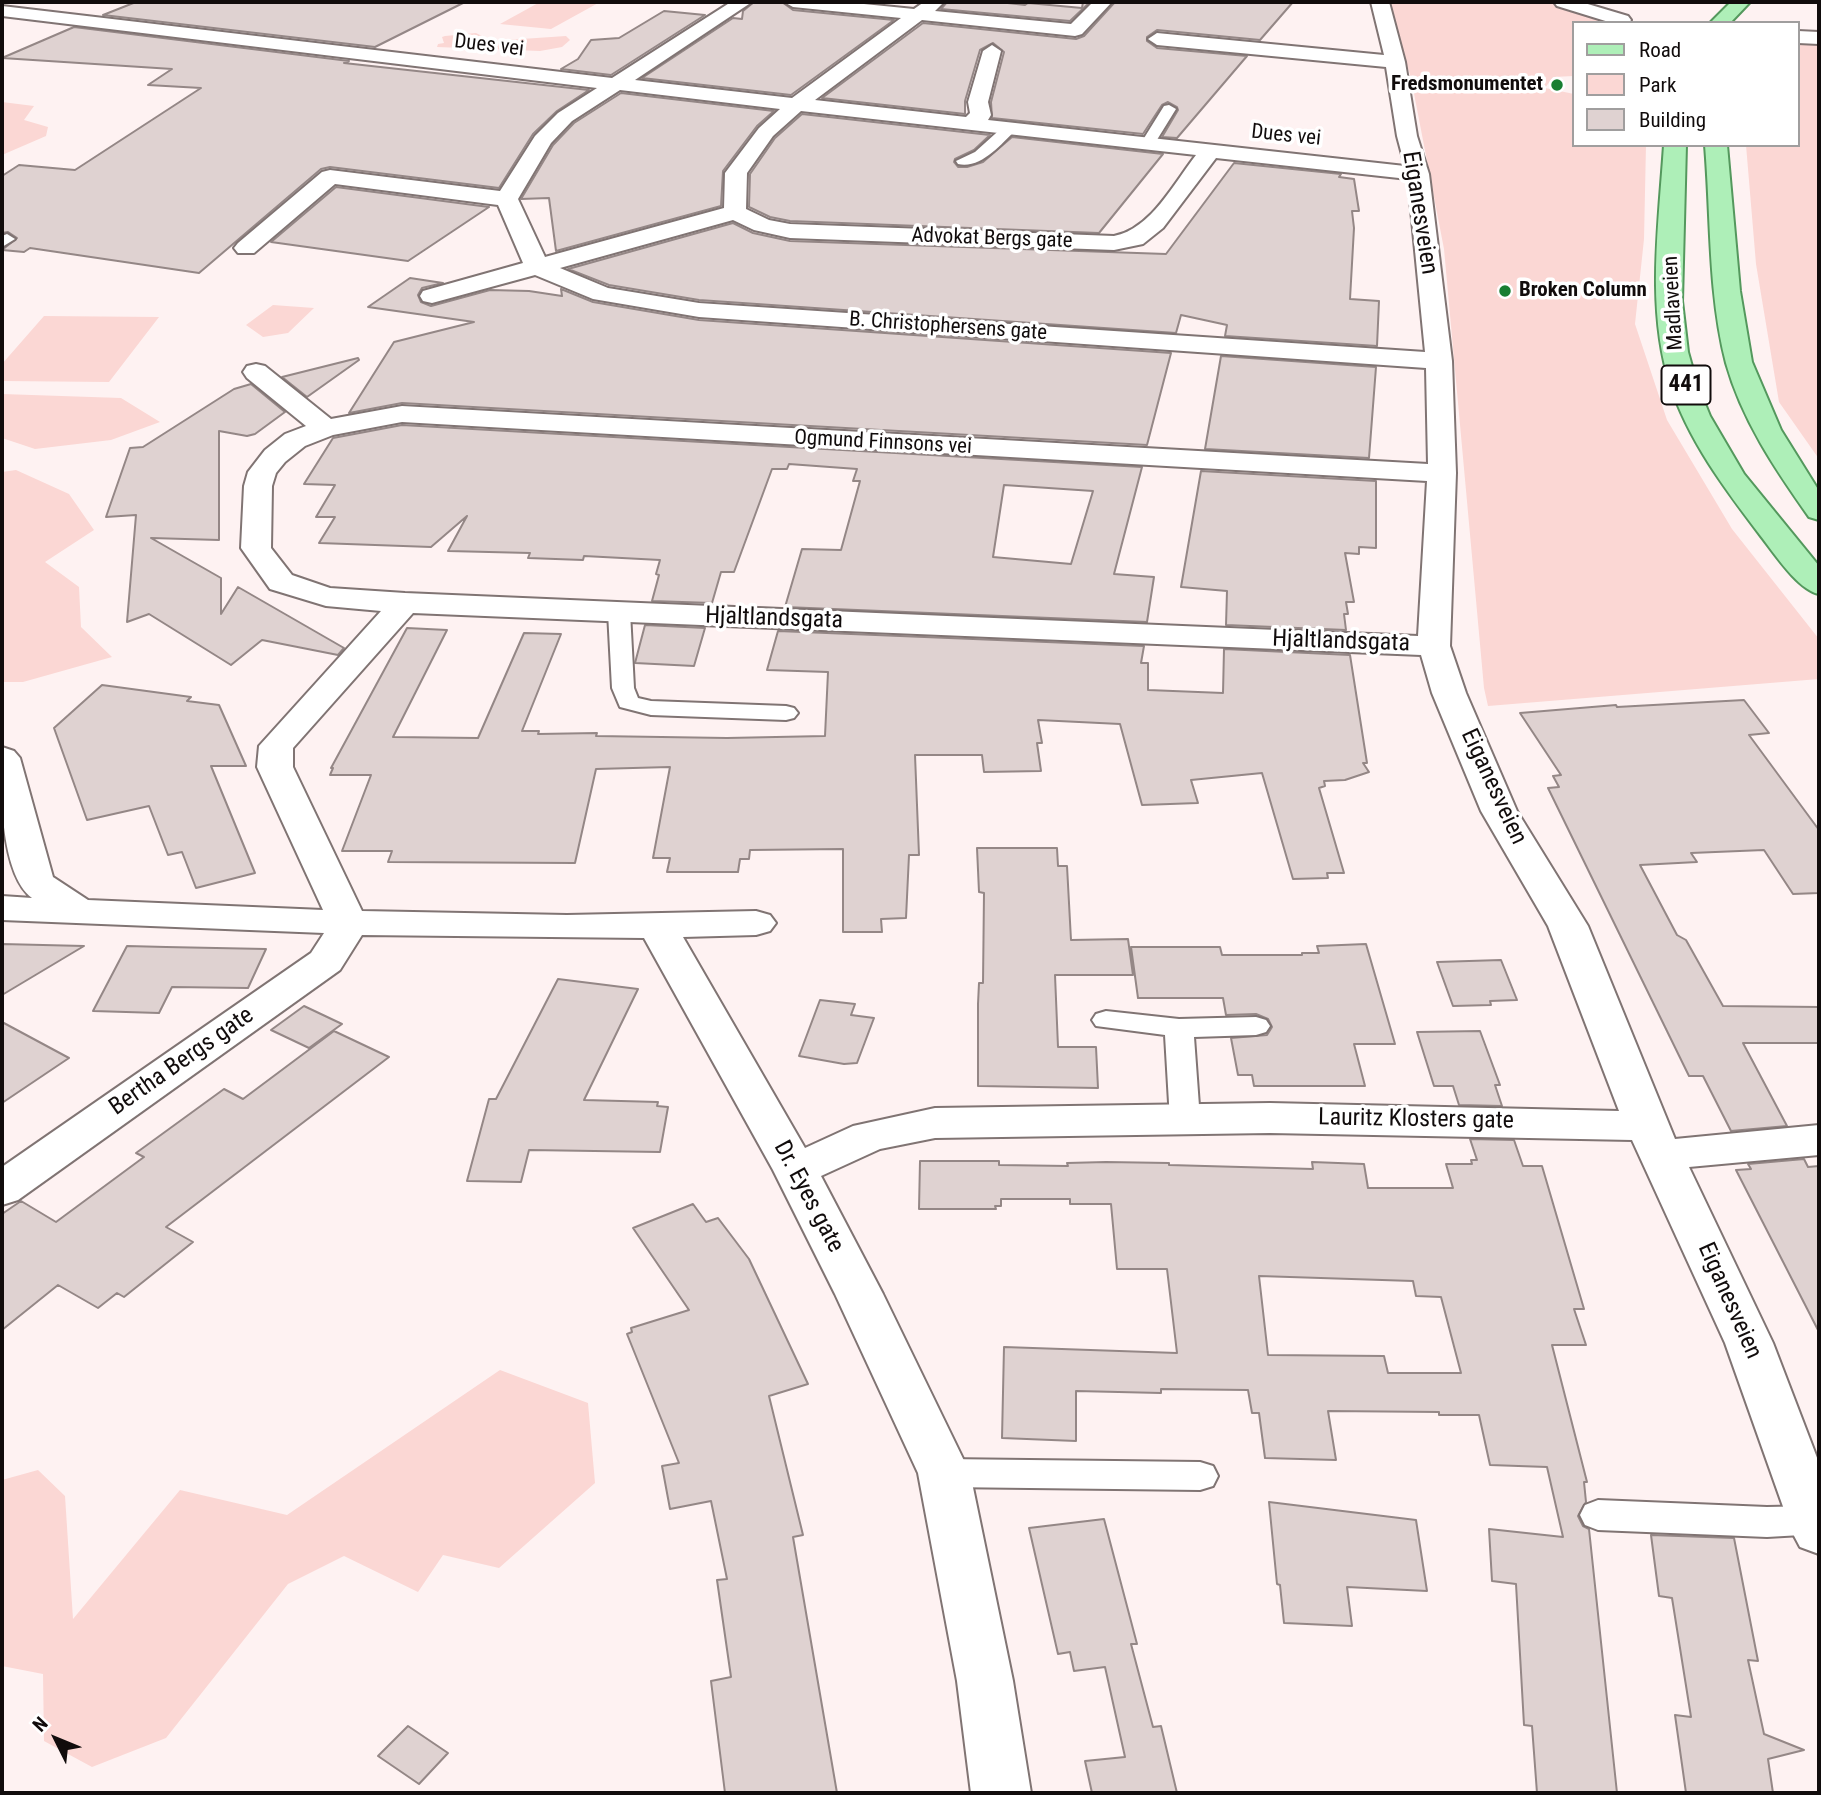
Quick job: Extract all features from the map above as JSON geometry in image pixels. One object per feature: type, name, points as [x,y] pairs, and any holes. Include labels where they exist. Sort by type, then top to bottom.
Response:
[{"type":"main road","points":[[1721,21],[1741,2]]},
{"type":"main road","name":"Madlaveien","points":[[1675,147],[1670,313],[1676,355],[1690,399],[1720,459],[1762,521],[1819,585]]},
{"type":"main road","name":"441","points":[[1716,147],[1735,340],[1752,398],[1795,478],[1819,511]]},
{"type":"street","points":[[508,199],[542,140],[565,117],[743,2]]},
{"type":"street","points":[[793,2],[1075,30],[1103,2]]},
{"type":"street","points":[[432,296],[735,212],[736,173],[766,132],[797,104],[935,2]]},
{"type":"street","name":"Eiganesveien","points":[[1380,2],[1395,62],[1407,136],[1418,174],[1439,362],[1442,473],[1434,646],[1449,693],[1499,811],[1568,926],[1654,1141],[1749,1343],[1817,1527]]},
{"type":"street","points":[[1563,2],[1622,20]]},
{"type":"street","name":"Dues vei","points":[[2,11],[615,84],[1418,174]]},
{"type":"street","points":[[1800,37],[1819,38]]},
{"type":"street","points":[[1157,39],[1395,62]]},
{"type":"street","points":[[971,123],[981,115],[978,102],[992,51]]},
{"type":"street","name":"Advokat Bergs gate","points":[[735,212],[762,225],[790,231],[1114,243],[1135,239],[1155,223],[1210,151]]},
{"type":"street","points":[[246,248],[330,177],[508,199]]},
{"type":"street","points":[[508,199],[537,267]]},
{"type":"street","name":"B. Christophersens gate","points":[[537,267],[602,294],[699,310],[1439,362]]},
{"type":"street","points":[[256,372],[326,428]]},
{"type":"street","name":"Ogmund Finnsons vei","points":[[295,440],[326,428],[402,414],[1442,473]]},
{"type":"street","name":"Hjaltlandsgata","points":[[295,440],[275,456],[262,472],[258,486],[256,548],[281,582],[326,597],[405,603],[1434,646]]},
{"type":"street","points":[[349,924],[275,767],[276,746],[405,603]]},
{"type":"street","points":[[2,758],[35,883],[79,911]]},
{"type":"street","points":[[2,908],[349,924],[658,928],[756,923]]},
{"type":"street","name":"Bertha Bergs gate","points":[[2,1189],[326,961],[349,924]]},
{"type":"street","name":"Dr. Eyes gate","points":[[658,928],[795,1170],[859,1294],[944,1473],[985,1681],[1001,1793]]},
{"type":"street","name":"Lauritz Klosters gate","points":[[795,1170],[869,1136],[935,1123],[1470,1121],[1654,1141],[1819,1140]]},
{"type":"lane","points":[[1148,143],[1169,109]]},
{"type":"lane","points":[[963,160],[980,155],[1010,128]]},
{"type":"lane","points":[[619,612],[624,688],[628,702],[651,708],[786,713]]},
{"type":"lane","points":[[1106,1020],[1179,1028],[1256,1026]]},
{"type":"lane","points":[[1179,1028],[1185,1120]]},
{"type":"lane","points":[[944,1473],[1200,1476]]},
{"type":"lane","name":"Eiganesveien","points":[[1598,1515],[1767,1522],[1817,1527]]},
{"type":"green space","points":[[540,2],[600,2],[551,29],[500,24]]},
{"type":"green space","points":[[1388,2],[1556,2],[1616,21],[1573,21],[1573,76],[1553,77],[1545,88],[1573,94],[1573,147],[1646,147],[1644,239],[1635,324],[1667,420],[1732,529],[1819,639],[1819,679],[1488,706],[1484,688],[1444,249],[1411,78]]},
{"type":"green space","points":[[476,33],[492,41],[566,36],[570,40],[562,47],[540,51],[437,47],[438,44],[444,43],[442,37]]},
{"type":"green space","points":[[1800,38],[1819,41],[1819,459],[1779,402],[1756,264],[1746,147],[1800,147]]},
{"type":"green space","points":[[2,102],[34,106],[24,120],[48,127],[46,136],[2,155]]},
{"type":"green space","points":[[273,305],[314,308],[288,333],[263,337],[246,325]]},
{"type":"green space","points":[[44,316],[159,317],[109,382],[2,381],[2,364]]},
{"type":"green space","points":[[2,394],[121,398],[160,422],[111,440],[35,449],[2,438]]},
{"type":"green space","points":[[16,470],[69,494],[94,530],[45,562],[79,587],[81,627],[112,657],[23,682],[2,682],[2,472]]},
{"type":"green space","points":[[500,1370],[588,1403],[595,1483],[499,1568],[443,1555],[418,1592],[344,1556],[288,1584],[166,1738],[92,1767],[44,1741],[43,1674],[2,1666],[2,1480],[38,1470],[65,1496],[73,1619],[180,1490],[287,1515]]},
{"type":"building","points":[[136,2],[465,2],[375,47],[103,15]]},
{"type":"building","points":[[754,2],[782,2],[793,10],[894,20],[791,95],[642,78],[733,18],[742,19],[743,11]]},
{"type":"building","points":[[947,2],[1028,3],[1082,8],[1083,2],[1090,2],[1070,21],[941,9]]},
{"type":"building","points":[[1115,2],[1293,2],[1260,40],[1157,30],[1147,37],[1147,41],[1157,48],[1247,56],[1177,138],[1162,137],[1178,110],[1168,102],[1162,105],[1143,134],[992,118],[991,102],[1004,52],[993,43],[980,50],[965,101],[965,114],[822,98],[923,23],[1076,39],[1084,36]]},
{"type":"building","points":[[664,11],[705,15],[611,75],[561,69],[578,59],[591,40],[619,38]]},
{"type":"building","points":[[74,27],[349,61],[344,63],[589,90],[557,111],[533,134],[499,188],[330,167],[321,169],[199,273],[30,248],[24,252],[2,250],[17,238],[8,232],[2,233],[2,176],[19,165],[75,170],[201,88],[148,85],[172,69],[2,58]]},
{"type":"building","points":[[621,93],[774,111],[757,126],[723,171],[721,206],[556,251],[549,198],[521,199],[553,145],[574,123]]},
{"type":"building","points":[[802,114],[990,135],[974,150],[955,159],[958,167],[983,162],[1012,137],[1163,154],[1099,233],[790,221],[770,217],[749,207],[750,174],[775,138]]},
{"type":"building","points":[[1234,163],[1341,174],[1339,177],[1354,179],[1359,211],[1352,211],[1354,228],[1350,299],[1379,301],[1377,346],[1225,336],[1227,325],[1181,315],[1176,333],[699,300],[609,285],[568,269],[733,223],[753,233],[790,241],[1166,254]]},
{"type":"building","points":[[336,187],[489,207],[408,261],[271,242]]},
{"type":"building","points":[[410,278],[443,283],[422,288],[418,295],[421,302],[431,306],[490,290],[529,291],[562,296],[561,289],[593,302],[699,320],[1171,353],[1147,445],[402,403],[349,413],[394,342],[474,322],[368,307]]},
{"type":"building","points":[[1221,356],[1376,367],[1369,458],[1205,449]]},
{"type":"building","points":[[358,358],[359,360],[307,397],[282,377]]},
{"type":"building","points":[[251,384],[285,412],[255,434],[247,436],[219,431],[219,540],[151,538],[221,578],[221,614],[238,587],[344,648],[338,655],[262,640],[231,665],[149,614],[127,622],[136,515],[106,517],[130,448],[143,447],[234,389]]},
{"type":"building","points":[[402,425],[1142,467],[1114,574],[1154,577],[1147,622],[785,607],[802,549],[841,550],[860,481],[853,481],[857,469],[789,464],[787,469],[772,469],[734,572],[721,572],[712,603],[652,601],[660,560],[584,556],[583,560],[528,558],[530,553],[448,551],[467,516],[431,547],[319,543],[335,517],[316,517],[335,485],[304,484],[333,438]],"holes":[[[1004,485],[1093,491],[1071,564],[993,557]]]},
{"type":"building","points":[[1201,471],[1376,481],[1376,548],[1359,547],[1359,554],[1345,553],[1354,602],[1346,602],[1346,630],[1226,625],[1227,591],[1181,587]]},
{"type":"building","points":[[645,625],[705,628],[694,666],[635,663]]},
{"type":"building","points":[[407,628],[447,630],[393,737],[478,738],[524,633],[561,634],[522,731],[539,731],[538,734],[597,733],[596,736],[825,736],[828,672],[767,670],[778,631],[1144,646],[1141,663],[1148,663],[1148,690],[1223,693],[1224,649],[1350,655],[1367,763],[1363,763],[1369,772],[1345,780],[1324,781],[1325,786],[1319,788],[1344,873],[1327,873],[1328,878],[1293,879],[1262,773],[1191,780],[1198,803],[1142,805],[1120,724],[1038,720],[1042,743],[1037,743],[1041,771],[984,772],[982,755],[915,755],[919,855],[909,855],[906,918],[881,919],[882,932],[843,932],[843,849],[750,850],[749,859],[740,859],[738,872],[667,872],[670,858],[653,858],[670,767],[596,769],[575,863],[388,862],[392,851],[342,851],[371,775],[330,775],[331,768]]},
{"type":"building","points":[[102,685],[191,697],[187,701],[219,705],[246,766],[211,766],[255,873],[196,888],[182,852],[168,855],[149,806],[87,820],[54,728]]},
{"type":"building","points":[[1744,700],[1769,733],[1749,735],[1819,830],[1819,893],[1793,894],[1764,850],[1691,853],[1697,862],[1640,865],[1677,935],[1686,940],[1723,1006],[1819,1007],[1819,1043],[1743,1043],[1787,1126],[1731,1131],[1703,1076],[1689,1076],[1548,788],[1559,787],[1553,776],[1561,775],[1520,713],[1616,705]]},
{"type":"building","points":[[977,848],[1057,848],[1058,866],[1067,866],[1071,940],[1128,939],[1133,975],[1055,975],[1058,1047],[1096,1047],[1098,1088],[978,1086],[978,1004],[979,983],[983,983],[984,893],[979,892]]},
{"type":"building","points":[[2,944],[84,946],[2,995]]},
{"type":"building","points":[[1366,944],[1395,1044],[1354,1044],[1365,1086],[1254,1086],[1252,1075],[1238,1075],[1231,1038],[1267,1035],[1272,1027],[1268,1019],[1256,1014],[1226,1015],[1223,998],[1138,998],[1131,947],[1220,947],[1222,955],[1302,955],[1319,953],[1317,946]]},
{"type":"building","points":[[127,946],[266,949],[248,988],[172,987],[159,1013],[93,1011]]},
{"type":"building","points":[[1501,960],[1517,1000],[1490,1001],[1491,1005],[1453,1006],[1437,962]]},
{"type":"building","points":[[558,979],[638,989],[584,1100],[658,1102],[657,1106],[668,1107],[660,1152],[529,1150],[521,1182],[467,1181],[489,1099],[496,1099]]},
{"type":"building","points":[[820,1000],[855,1004],[851,1015],[874,1018],[857,1063],[844,1064],[799,1056]]},
{"type":"building","points":[[304,1006],[342,1024],[309,1048],[271,1030]]},
{"type":"building","points":[[2,1022],[69,1058],[2,1103]]},
{"type":"building","points":[[334,1031],[389,1057],[166,1227],[193,1242],[124,1297],[117,1293],[98,1308],[58,1285],[2,1330],[2,1214],[21,1201],[56,1222],[144,1157],[136,1153],[224,1089],[243,1099]]},
{"type":"building","points":[[1480,1031],[1500,1085],[1495,1085],[1502,1106],[1459,1105],[1453,1086],[1434,1086],[1417,1032]]},
{"type":"building","points":[[1470,1139],[1514,1140],[1523,1166],[1542,1166],[1584,1309],[1574,1309],[1586,1345],[1552,1345],[1587,1482],[1584,1482],[1586,1502],[1578,1516],[1583,1526],[1589,1529],[1617,1793],[1537,1793],[1532,1726],[1524,1725],[1516,1584],[1492,1581],[1489,1529],[1563,1537],[1547,1467],[1490,1465],[1479,1415],[1439,1415],[1439,1412],[1328,1411],[1336,1460],[1265,1458],[1259,1413],[1252,1413],[1248,1390],[1161,1389],[1161,1393],[1076,1391],[1076,1441],[1002,1438],[1004,1347],[1177,1353],[1167,1269],[1117,1269],[1111,1204],[1070,1204],[1070,1199],[1001,1199],[1001,1206],[995,1206],[996,1209],[919,1209],[920,1161],[999,1161],[999,1165],[1068,1166],[1067,1163],[1169,1163],[1313,1169],[1312,1162],[1364,1164],[1368,1188],[1453,1188],[1446,1164],[1472,1164],[1471,1160],[1477,1160]],"holes":[[[1259,1276],[1413,1281],[1416,1296],[1441,1297],[1461,1373],[1388,1373],[1384,1356],[1268,1355]]]},
{"type":"building","points":[[1804,1159],[1808,1167],[1819,1166],[1819,1332],[1736,1170],[1751,1169],[1748,1164]]},
{"type":"building","points":[[693,1204],[706,1222],[718,1218],[749,1259],[808,1384],[769,1396],[803,1535],[793,1537],[837,1793],[725,1793],[711,1681],[731,1677],[717,1580],[727,1579],[711,1501],[670,1509],[662,1466],[679,1463],[627,1334],[632,1332],[631,1328],[689,1310],[633,1228]]},
{"type":"building","points":[[1269,1502],[1416,1520],[1427,1591],[1347,1587],[1352,1626],[1284,1623],[1280,1585],[1277,1584]]},
{"type":"building","points":[[1104,1519],[1137,1644],[1131,1644],[1153,1727],[1161,1726],[1177,1793],[1092,1793],[1085,1761],[1125,1757],[1105,1667],[1074,1671],[1070,1652],[1058,1654],[1029,1528]]},
{"type":"building","points":[[1651,1535],[1734,1538],[1758,1661],[1748,1660],[1764,1734],[1804,1750],[1768,1759],[1773,1793],[1686,1793],[1675,1715],[1691,1717],[1672,1598],[1659,1596]]},
{"type":"building","points":[[408,1726],[448,1753],[419,1784],[378,1756]]},
{"type":"place","name":"Fredsmonumentet","points":[[1557,85]]},
{"type":"place","name":"Broken Column","points":[[1505,291]]}]
